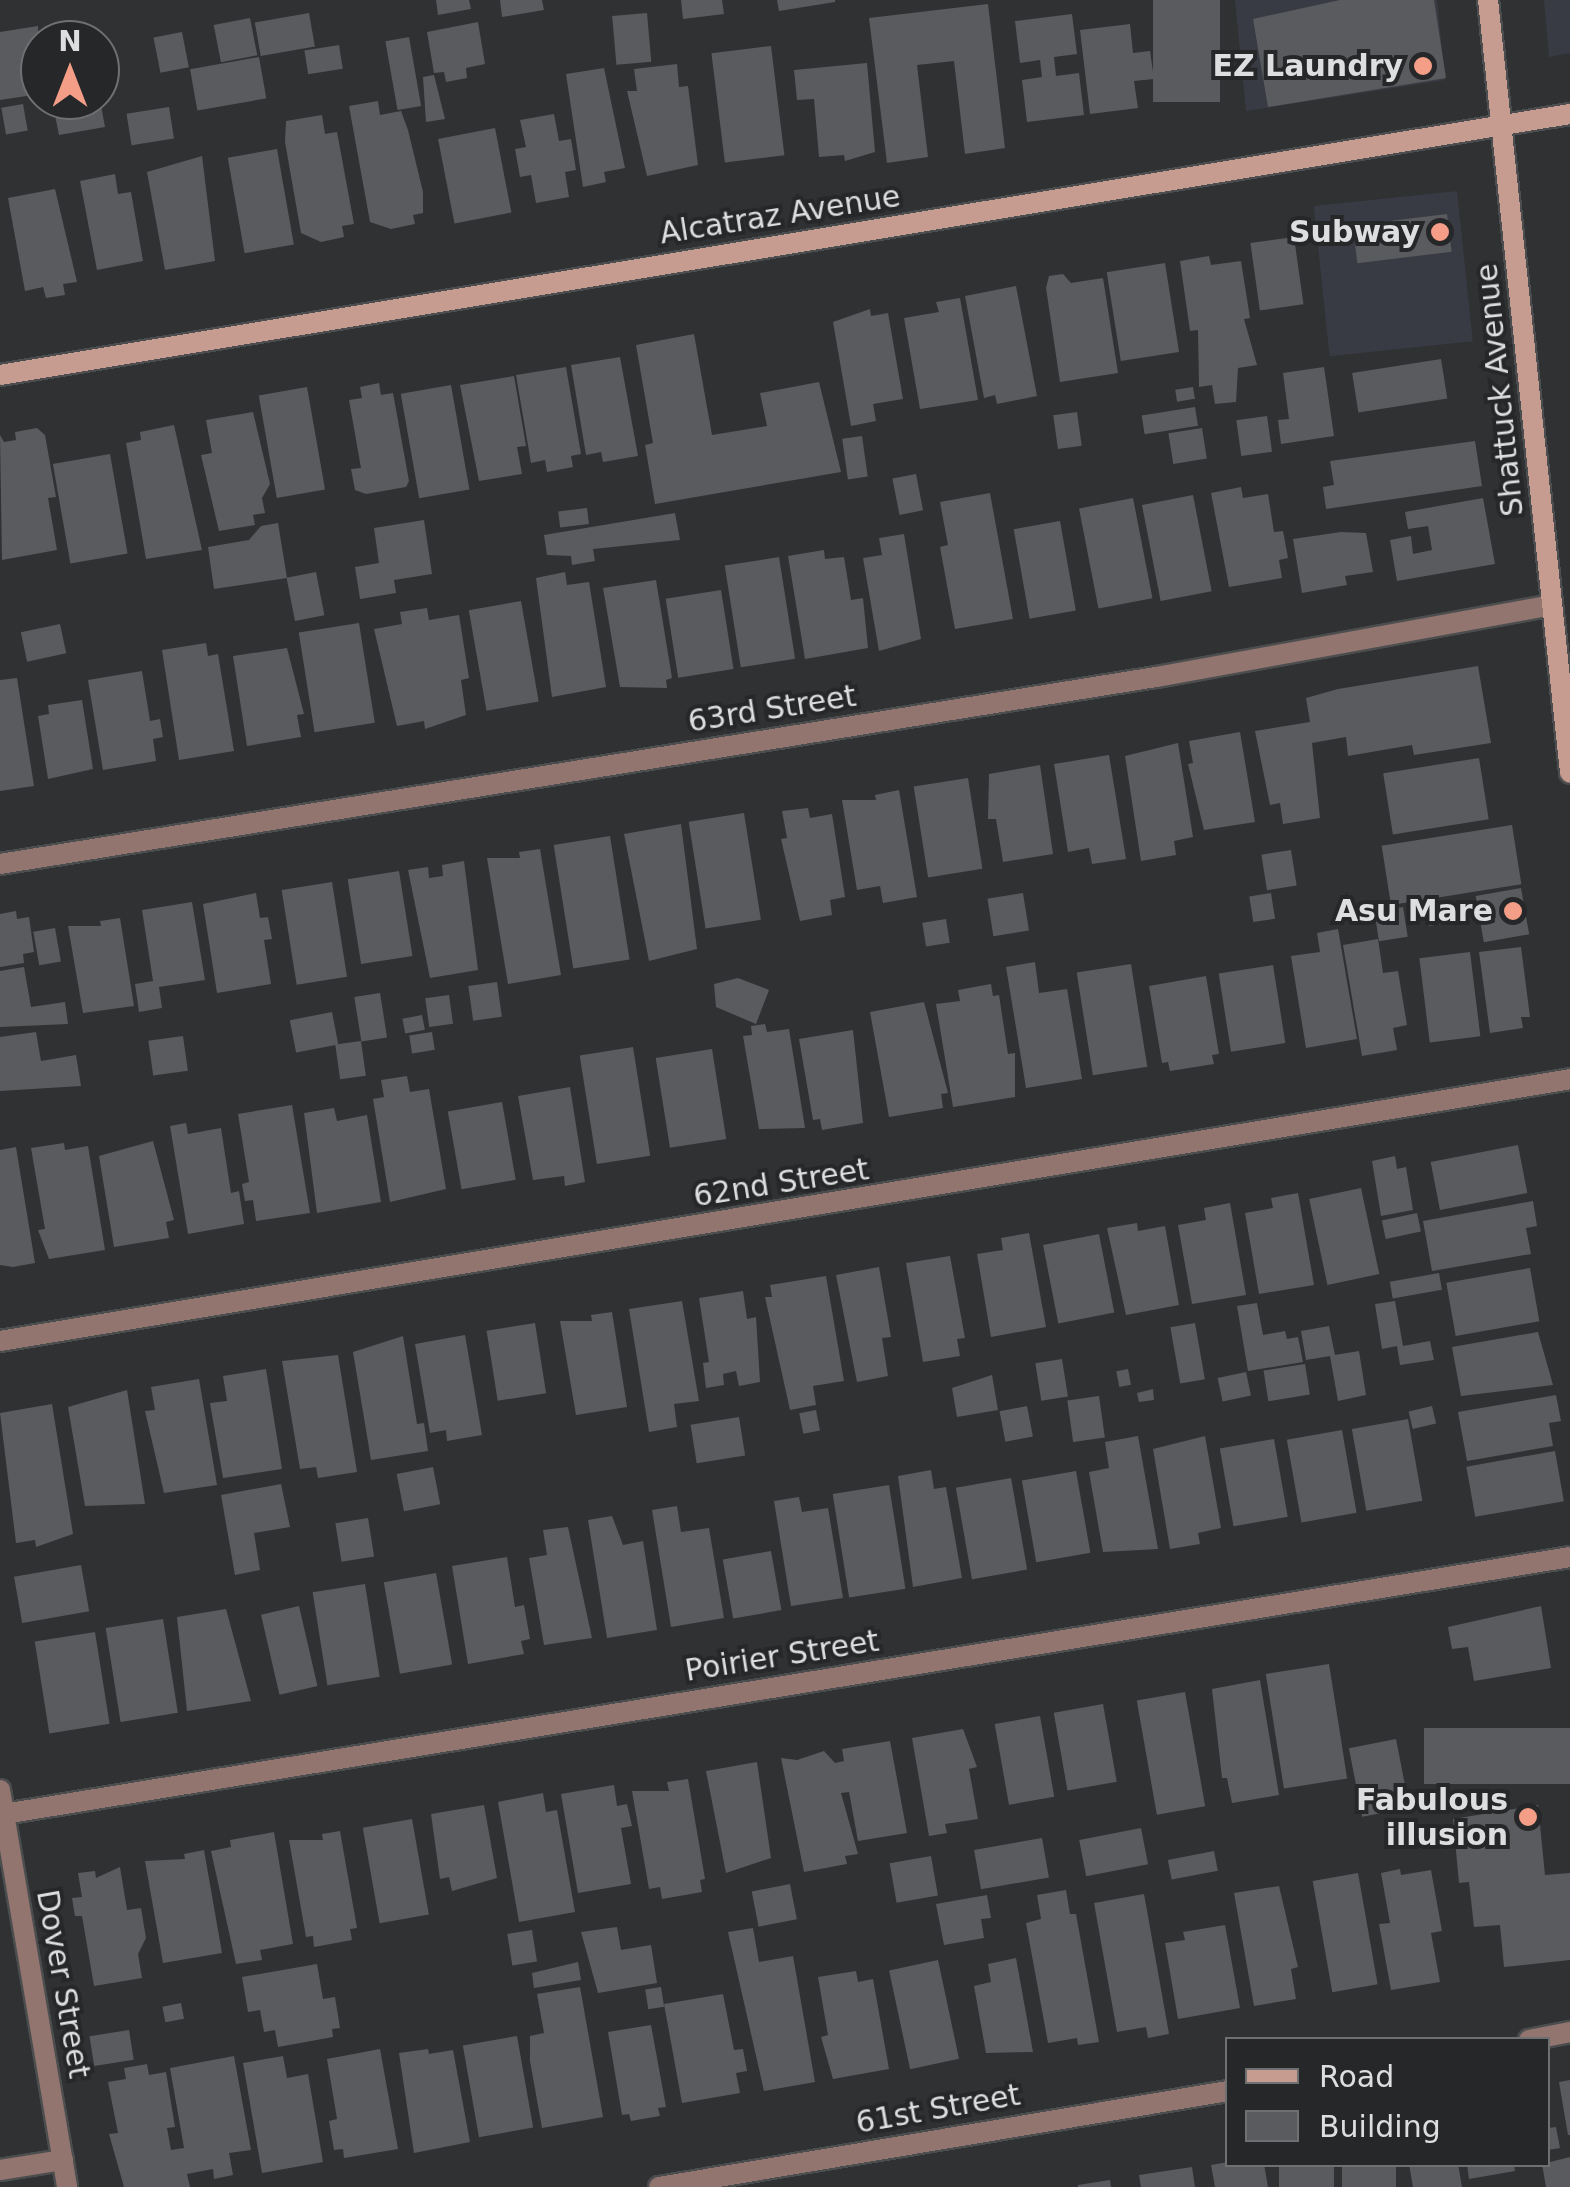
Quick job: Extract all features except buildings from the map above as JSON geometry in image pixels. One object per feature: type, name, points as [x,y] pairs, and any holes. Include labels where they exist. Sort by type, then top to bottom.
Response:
[{"type":"street","name":"Shattuck Avenue","points":[[1488,0],[1567,715],[1570,773]]},
{"type":"street","name":"Alcatraz Avenue","points":[[0,375],[1570,114]]},
{"type":"street","name":"63rd Street","points":[[0,864],[1156,677],[1552,605]]},
{"type":"street","name":"62nd Street","points":[[0,1341],[1570,1078]]},
{"type":"street","name":"Poirier Street","points":[[4,1814],[1570,1557]]},
{"type":"street","name":"Dover Street","points":[[0,1790],[67,2187]]},
{"type":"street","points":[[1544,2037],[1570,2032]]},
{"type":"street","name":"61st Street","points":[[658,2187],[1225,2092]]},
{"type":"street","points":[[0,2170],[62,2160]]},
{"type":"shaded area","points":[[1235,0],[1437,0],[1445,80],[1246,111]]},
{"type":"shaded area","points":[[1544,0],[1570,0],[1570,53],[1549,57]]},
{"type":"shaded area","points":[[1457,191],[1473,341],[1330,356],[1314,206]]},
{"type":"place","name":"EZ Laundry","points":[[1423,66]]},
{"type":"place","name":"Subway","points":[[1440,232]]},
{"type":"place","name":"Asu Mare","points":[[1513,911]]},
{"type":"place","name":"Fabulous illusion","points":[[1528,1817]]}]
